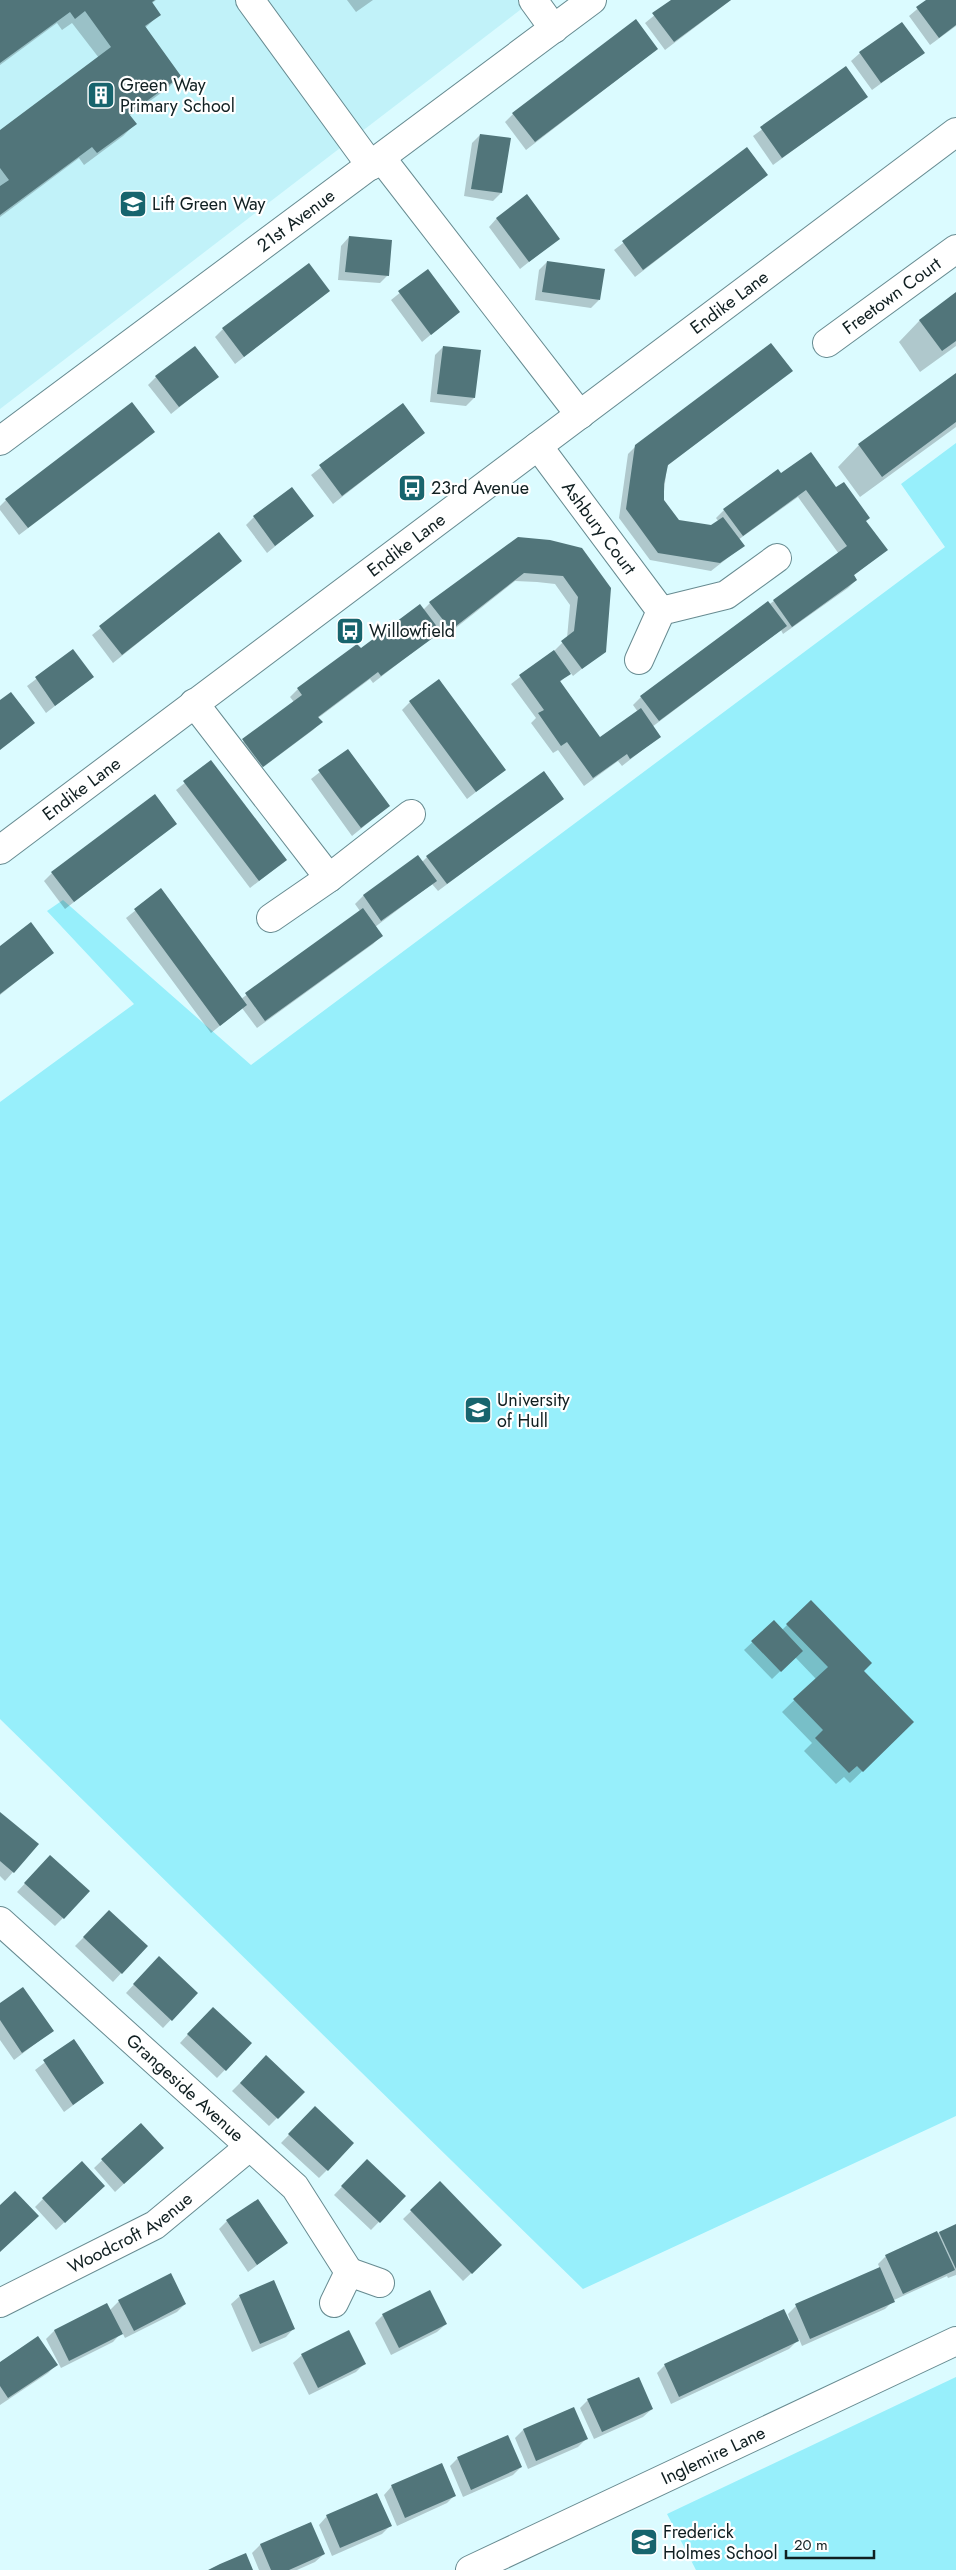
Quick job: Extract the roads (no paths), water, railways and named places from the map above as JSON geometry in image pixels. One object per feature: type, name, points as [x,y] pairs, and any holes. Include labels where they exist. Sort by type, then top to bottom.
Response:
[{"type":"street","points":[[250,0],[377,162],[580,414]]},
{"type":"street","points":[[533,0],[554,29]]},
{"type":"street","name":"21st Avenue","points":[[0,441],[592,0]]},
{"type":"street","name":"Endike Lane","points":[[0,850],[580,414],[954,137]]},
{"type":"street","name":"Freetown Court","points":[[827,343],[956,249]]},
{"type":"street","name":"Ashbury Court","points":[[538,446],[661,611]]},
{"type":"street","points":[[639,660],[661,611],[726,595],[777,558]]},
{"type":"street","points":[[194,703],[329,878]]},
{"type":"street","points":[[271,918],[329,878],[411,814]]},
{"type":"street","name":"Grangeside Avenue","points":[[0,1921],[295,2188],[349,2272]]},
{"type":"street","name":"Woodcroft Avenue","points":[[0,2303],[155,2225],[249,2147]]},
{"type":"street","points":[[334,2302],[349,2272],[380,2283]]},
{"type":"street","name":"Inglemire Lane","points":[[470,2570],[956,2341]]},
{"type":"place","name":"Green Way Primary School","points":[[101,95]]},
{"type":"place","name":"Lift Green Way","points":[[133,204]]},
{"type":"place","name":"23rd Avenue","points":[[412,488]]},
{"type":"place","name":"Willowfield","points":[[350,631]]},
{"type":"place","name":"University of Hull","points":[[478,1410]]},
{"type":"place","name":"Frederick Holmes School","points":[[644,2542]]}]
